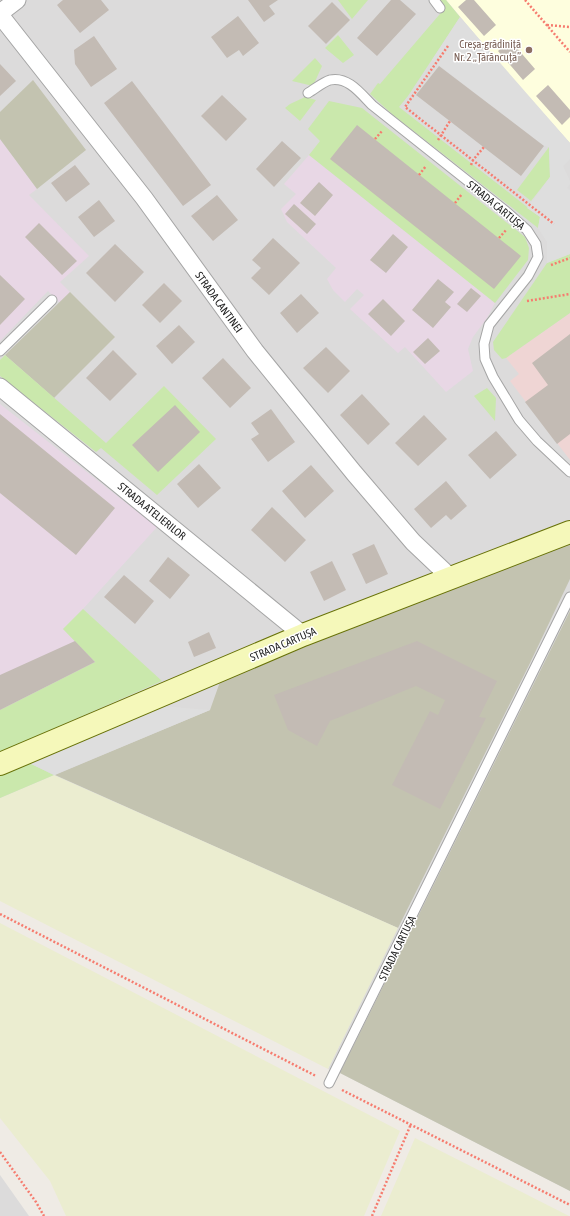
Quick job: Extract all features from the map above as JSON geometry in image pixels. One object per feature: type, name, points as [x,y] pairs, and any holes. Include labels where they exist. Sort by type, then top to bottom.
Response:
[{"type":"street","name":"STRADA CANTINEI","points":[[17,0],[0,14],[144,198],[255,351],[364,485],[413,542],[451,578]]},
{"type":"street","name":"STRADA ATELIERILOR","points":[[0,387],[303,635]]},
{"type":"street","name":"STRADA CARTUȘA","points":[[0,764],[303,635],[570,532]]},
{"type":"lane","points":[[434,0],[440,8]]},
{"type":"lane","name":"STRADA CARTUȘA","points":[[308,93],[329,80],[345,81],[429,152],[508,212],[527,230],[536,244],[538,257],[528,276],[489,325],[484,344],[485,359],[493,377],[519,420],[537,441],[570,472]]},
{"type":"lane","points":[[0,351],[52,300]]},
{"type":"lane","name":"STRADA CARTUȘA","points":[[330,1083],[570,597]]},
{"type":"path","points":[[525,0],[570,52]]},
{"type":"path","points":[[547,25],[570,27]]},
{"type":"path","points":[[448,46],[405,107],[554,224]]},
{"type":"path","points":[[429,152],[450,121]]},
{"type":"path","points":[[464,178],[473,160],[484,147]]},
{"type":"path","points":[[509,300],[526,302],[570,294]]},
{"type":"path","points":[[0,914],[570,1205]]},
{"type":"path","points":[[372,1216],[410,1124]]},
{"type":"path","points":[[0,1152],[36,1202],[44,1216]]},
{"type":"shaded area","points":[[0,0],[570,0],[570,1191],[340,1073],[328,1069],[397,928],[0,798]]},
{"type":"shaded area","name":"Creșa-grădiniță Nr. 2 „Țărăncuța”","points":[[446,0],[570,0],[570,143],[512,78]]},
{"type":"shaded area","points":[[460,17],[570,143],[570,159],[563,166],[570,181],[567,188],[570,190],[570,254],[547,263],[547,242],[538,228],[540,217],[527,208],[550,177],[549,147],[544,146],[432,60]]},
{"type":"shaded area","points":[[33,80],[86,150],[37,189],[0,139],[0,112]]},
{"type":"shaded area","points":[[0,139],[37,189],[29,195],[89,256],[60,282],[70,292],[60,303],[48,291],[0,341]]},
{"type":"shaded area","points":[[309,155],[495,303],[487,318],[473,337],[468,349],[473,371],[446,392],[405,347],[398,353],[350,309],[364,295],[357,289],[345,302],[333,290],[327,279],[336,268],[287,222],[281,209],[296,194],[284,184]]},
{"type":"shaded area","points":[[70,292],[115,337],[54,398],[5,355]]},
{"type":"shaded area","points":[[570,313],[570,460],[510,381],[519,374],[506,358]]},
{"type":"shaded area","points":[[0,404],[157,527],[63,629],[95,662],[0,710]]},
{"type":"shaded area","points":[[570,541],[570,579],[530,663],[398,928],[55,775],[210,710],[221,679]]},
{"type":"shaded area","points":[[570,611],[570,1191],[340,1073]]},
{"type":"shaded area","points":[[161,706],[210,710],[54,775],[25,761]]},
{"type":"shaded area","points":[[54,775],[398,928],[328,1069],[0,901],[0,798]]},
{"type":"shaded area","points":[[0,923],[400,1131],[364,1216],[66,1216],[50,1181],[0,1118]]},
{"type":"shaded area","points":[[415,1138],[569,1216],[381,1216]]},
{"type":"shaded area","points":[[0,1175],[29,1216],[0,1216]]},
{"type":"green space","points":[[338,0],[368,0],[352,19]]},
{"type":"green space","points":[[438,0],[446,0],[460,17],[408,96],[399,107],[540,217],[538,228],[393,115],[370,94],[378,83],[380,84],[445,8]]},
{"type":"green space","points":[[338,35],[354,55],[343,63],[325,48]]},
{"type":"green space","points":[[315,58],[322,66],[313,86],[292,81]]},
{"type":"green space","points":[[305,97],[316,100],[300,121],[285,108]]},
{"type":"green space","points":[[329,101],[362,108],[525,237],[529,248],[528,260],[495,303],[309,155],[320,141],[308,129]]},
{"type":"green space","points":[[549,147],[550,177],[531,201],[517,190]]},
{"type":"green space","points":[[570,254],[570,313],[506,358],[502,359],[494,350],[493,342],[547,263]]},
{"type":"green space","points":[[5,355],[106,443],[164,386],[216,439],[157,495],[101,448],[96,452],[0,376],[0,360]]},
{"type":"green space","points":[[487,388],[496,398],[495,421],[474,396]]},
{"type":"green space","points":[[83,609],[162,681],[0,752],[0,710],[95,662],[63,629]]},
{"type":"green space","points":[[25,761],[54,775],[0,798],[0,772]]},
{"type":"building","points":[[63,0],[101,0],[109,10],[80,33],[57,5]]},
{"type":"building","points":[[248,0],[278,0],[269,6],[275,14],[264,22]]},
{"type":"building","points":[[391,0],[400,0],[416,14],[377,56],[357,38]]},
{"type":"building","points":[[466,0],[474,0],[496,25],[484,36],[458,7]]},
{"type":"building","points":[[332,2],[350,20],[326,44],[308,26]]},
{"type":"building","points":[[238,16],[259,43],[243,56],[239,50],[227,58],[211,37]]},
{"type":"building","points":[[94,36],[117,69],[91,87],[75,64],[74,50]]},
{"type":"building","points":[[510,40],[535,69],[523,80],[498,51]]},
{"type":"building","points":[[0,64],[16,81],[0,96]]},
{"type":"building","points":[[439,66],[544,146],[521,176],[416,95]]},
{"type":"building","points":[[132,81],[211,185],[183,206],[104,103]]},
{"type":"building","points":[[548,85],[570,110],[570,117],[562,125],[536,96]]},
{"type":"building","points":[[222,95],[247,119],[226,141],[201,116]]},
{"type":"building","points":[[357,125],[521,256],[494,289],[330,159]]},
{"type":"building","points":[[282,141],[301,158],[274,187],[256,169]]},
{"type":"building","points":[[75,165],[90,184],[66,202],[51,183]]},
{"type":"building","points":[[319,182],[333,195],[315,216],[300,203]]},
{"type":"building","points":[[217,195],[238,220],[213,241],[191,216]]},
{"type":"building","points":[[99,200],[115,221],[94,237],[78,217]]},
{"type":"building","points":[[294,204],[316,224],[307,234],[285,214]]},
{"type":"building","points":[[39,223],[77,261],[62,275],[25,237]]},
{"type":"building","points":[[393,234],[408,247],[386,273],[370,260]]},
{"type":"building","points":[[273,238],[300,263],[269,295],[251,278],[261,268],[252,260]]},
{"type":"building","points":[[115,244],[144,272],[115,302],[86,273]]},
{"type":"building","points":[[0,275],[25,299],[0,325]]},
{"type":"building","points":[[438,279],[454,292],[445,302],[451,307],[433,328],[412,310]]},
{"type":"building","points":[[164,283],[182,301],[160,323],[142,305]]},
{"type":"building","points":[[471,288],[481,296],[467,312],[457,304]]},
{"type":"building","points":[[301,294],[319,313],[297,333],[280,313]]},
{"type":"building","points":[[383,299],[405,321],[391,336],[368,314]]},
{"type":"building","points":[[179,325],[195,342],[172,364],[156,346]]},
{"type":"building","points":[[570,334],[570,434],[557,444],[525,402],[548,385],[532,363]]},
{"type":"building","points":[[428,338],[440,351],[425,364],[413,352]]},
{"type":"building","points":[[326,347],[350,371],[328,393],[303,368]]},
{"type":"building","points":[[113,350],[137,374],[110,401],[86,378]]},
{"type":"building","points":[[223,358],[251,388],[230,408],[202,378]]},
{"type":"building","points":[[362,394],[390,424],[368,445],[340,415]]},
{"type":"building","points":[[175,405],[200,432],[158,472],[132,445]]},
{"type":"building","points":[[271,409],[295,442],[268,462],[251,439],[259,434],[251,423]]},
{"type":"building","points":[[0,414],[115,508],[76,555],[0,493]]},
{"type":"building","points":[[424,415],[447,439],[418,466],[395,443]]},
{"type":"building","points":[[496,431],[517,455],[490,479],[468,455]]},
{"type":"building","points":[[199,464],[221,488],[198,508],[177,484]]},
{"type":"building","points":[[311,465],[334,491],[305,518],[282,491]]},
{"type":"building","points":[[446,481],[467,506],[451,520],[446,515],[431,528],[414,509]]},
{"type":"building","points":[[272,507],[306,540],[285,562],[251,530]]},
{"type":"building","points":[[374,544],[388,574],[366,584],[352,554]]},
{"type":"building","points":[[168,557],[190,575],[170,599],[149,581]]},
{"type":"building","points":[[332,561],[346,590],[324,601],[310,572]]},
{"type":"building","points":[[124,575],[154,601],[135,624],[104,597]]},
{"type":"building","points":[[209,632],[216,648],[194,657],[188,642]]},
{"type":"building","points":[[75,641],[95,662],[0,710],[0,675]]},
{"type":"building","points":[[417,641],[497,681],[479,717],[486,718],[440,809],[392,785],[430,711],[438,715],[445,700],[416,686],[330,721],[317,746],[288,730],[274,695]]},
{"type":"place","name":"Creșa-grădiniță Nr. 2 „Țărăncuța”","points":[[529,50]]}]
